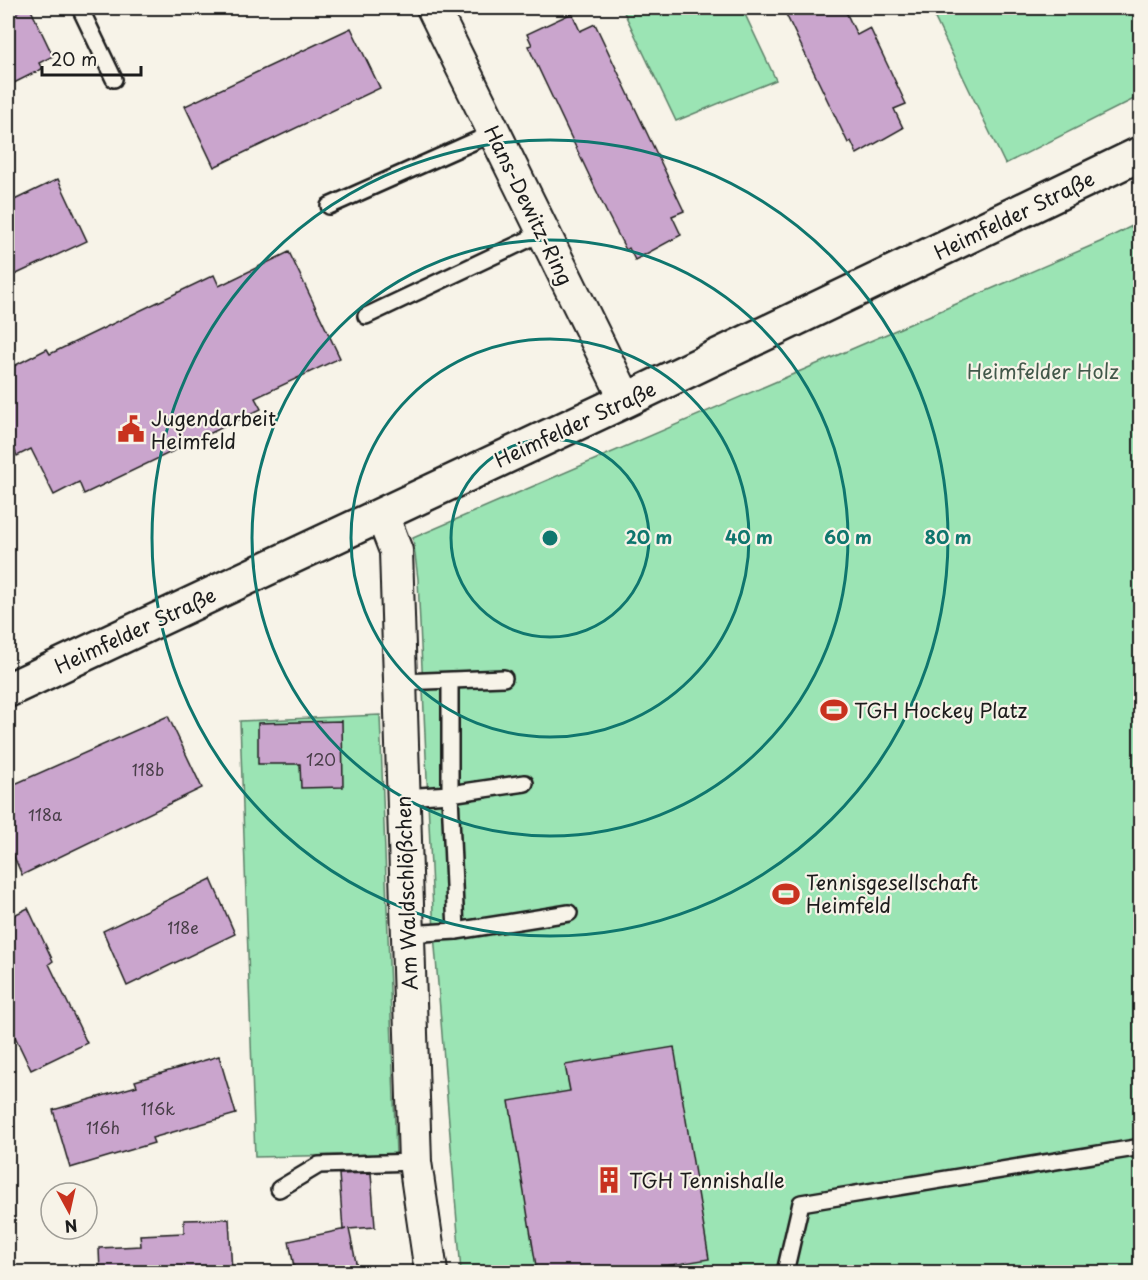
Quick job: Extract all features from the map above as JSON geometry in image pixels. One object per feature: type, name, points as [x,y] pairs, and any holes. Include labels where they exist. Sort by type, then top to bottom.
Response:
[{"type":"street","name":"Hans-Dewitz-Ring","points":[[433,8],[626,400]]},
{"type":"street","name":"Heimfelder Straße","points":[[8,690],[626,400],[1140,154]]},
{"type":"street","name":"Am Waldschlößchen","points":[[381,515],[396,551],[415,1162],[431,1272]]},
{"type":"lane","points":[[80,8],[114,79]]},
{"type":"lane","points":[[329,206],[493,133]]},
{"type":"lane","points":[[366,316],[542,232]]},
{"type":"lane","points":[[400,682],[450,682],[504,678]]},
{"type":"lane","points":[[450,682],[450,794],[456,931]]},
{"type":"lane","points":[[404,797],[450,794],[525,783]]},
{"type":"lane","points":[[407,934],[456,931],[569,913]]},
{"type":"lane","points":[[785,1272],[801,1203],[1135,1148]]},
{"type":"lane","points":[[279,1189],[319,1165],[415,1162]]},
{"type":"green space","points":[[622,8],[742,8],[776,80],[676,121]]},
{"type":"green space","points":[[930,8],[1140,8],[1140,96],[1005,164]]},
{"type":"green space","name":"Tennisgesellschaft Heimfeld","points":[[1140,222],[1140,1272],[461,1272],[434,934],[418,579],[413,538],[1100,242]]},
{"type":"green space","points":[[380,715],[396,1154],[255,1157],[240,721]]},
{"type":"building","points":[[30,8],[53,56],[39,63],[42,69],[8,86],[8,16]]},
{"type":"building","points":[[783,8],[844,8],[857,35],[870,28],[906,104],[894,109],[903,128],[857,154],[851,141],[848,143]]},
{"type":"building","points":[[572,13],[580,31],[595,24],[684,211],[672,216],[681,235],[635,260],[629,248],[626,250],[606,211],[528,46],[532,45],[527,34]]},
{"type":"building","points":[[351,28],[380,88],[214,167],[185,106]]},
{"type":"building","points":[[58,179],[87,241],[8,278],[8,203]]},
{"type":"building","points":[[289,252],[340,358],[255,398],[261,409],[84,494],[79,482],[54,495],[31,449],[17,456],[8,433],[8,369],[47,349],[50,354],[214,275],[219,286]]},
{"type":"building","points":[[168,716],[202,788],[22,875],[8,843],[8,787]]},
{"type":"building","points":[[342,721],[343,787],[301,788],[300,764],[258,764],[258,723]]},
{"type":"building","points":[[211,879],[235,934],[127,986],[103,931]]},
{"type":"building","points":[[28,908],[53,961],[49,964],[87,1043],[31,1070],[8,1022],[8,918]]},
{"type":"building","name":"TGH Tennishalle","points":[[674,1047],[709,1259],[629,1272],[537,1272],[509,1101],[570,1091],[565,1065]]},
{"type":"building","points":[[219,1056],[236,1114],[152,1138],[154,1143],[70,1168],[53,1110],[137,1086],[135,1081]]},
{"type":"building","points":[[371,1173],[375,1227],[349,1229],[358,1272],[295,1272],[289,1241],[343,1230],[339,1174]]},
{"type":"building","points":[[229,1219],[232,1272],[100,1272],[99,1248],[141,1246],[140,1235],[184,1233],[184,1220]]},
{"type":"place","name":"Jugendarbeit Heimfeld","points":[[131,429]]},
{"type":"place","name":"TGH Hockey Platz","points":[[834,710]]},
{"type":"place","name":"Tennisgesellschaft Heimfeld","points":[[786,894]]},
{"type":"place","name":"TGH Tennishalle","points":[[609,1180]]},
{"type":"park label","name":"Heimfelder Holz","points":[[1043,371]]}]
